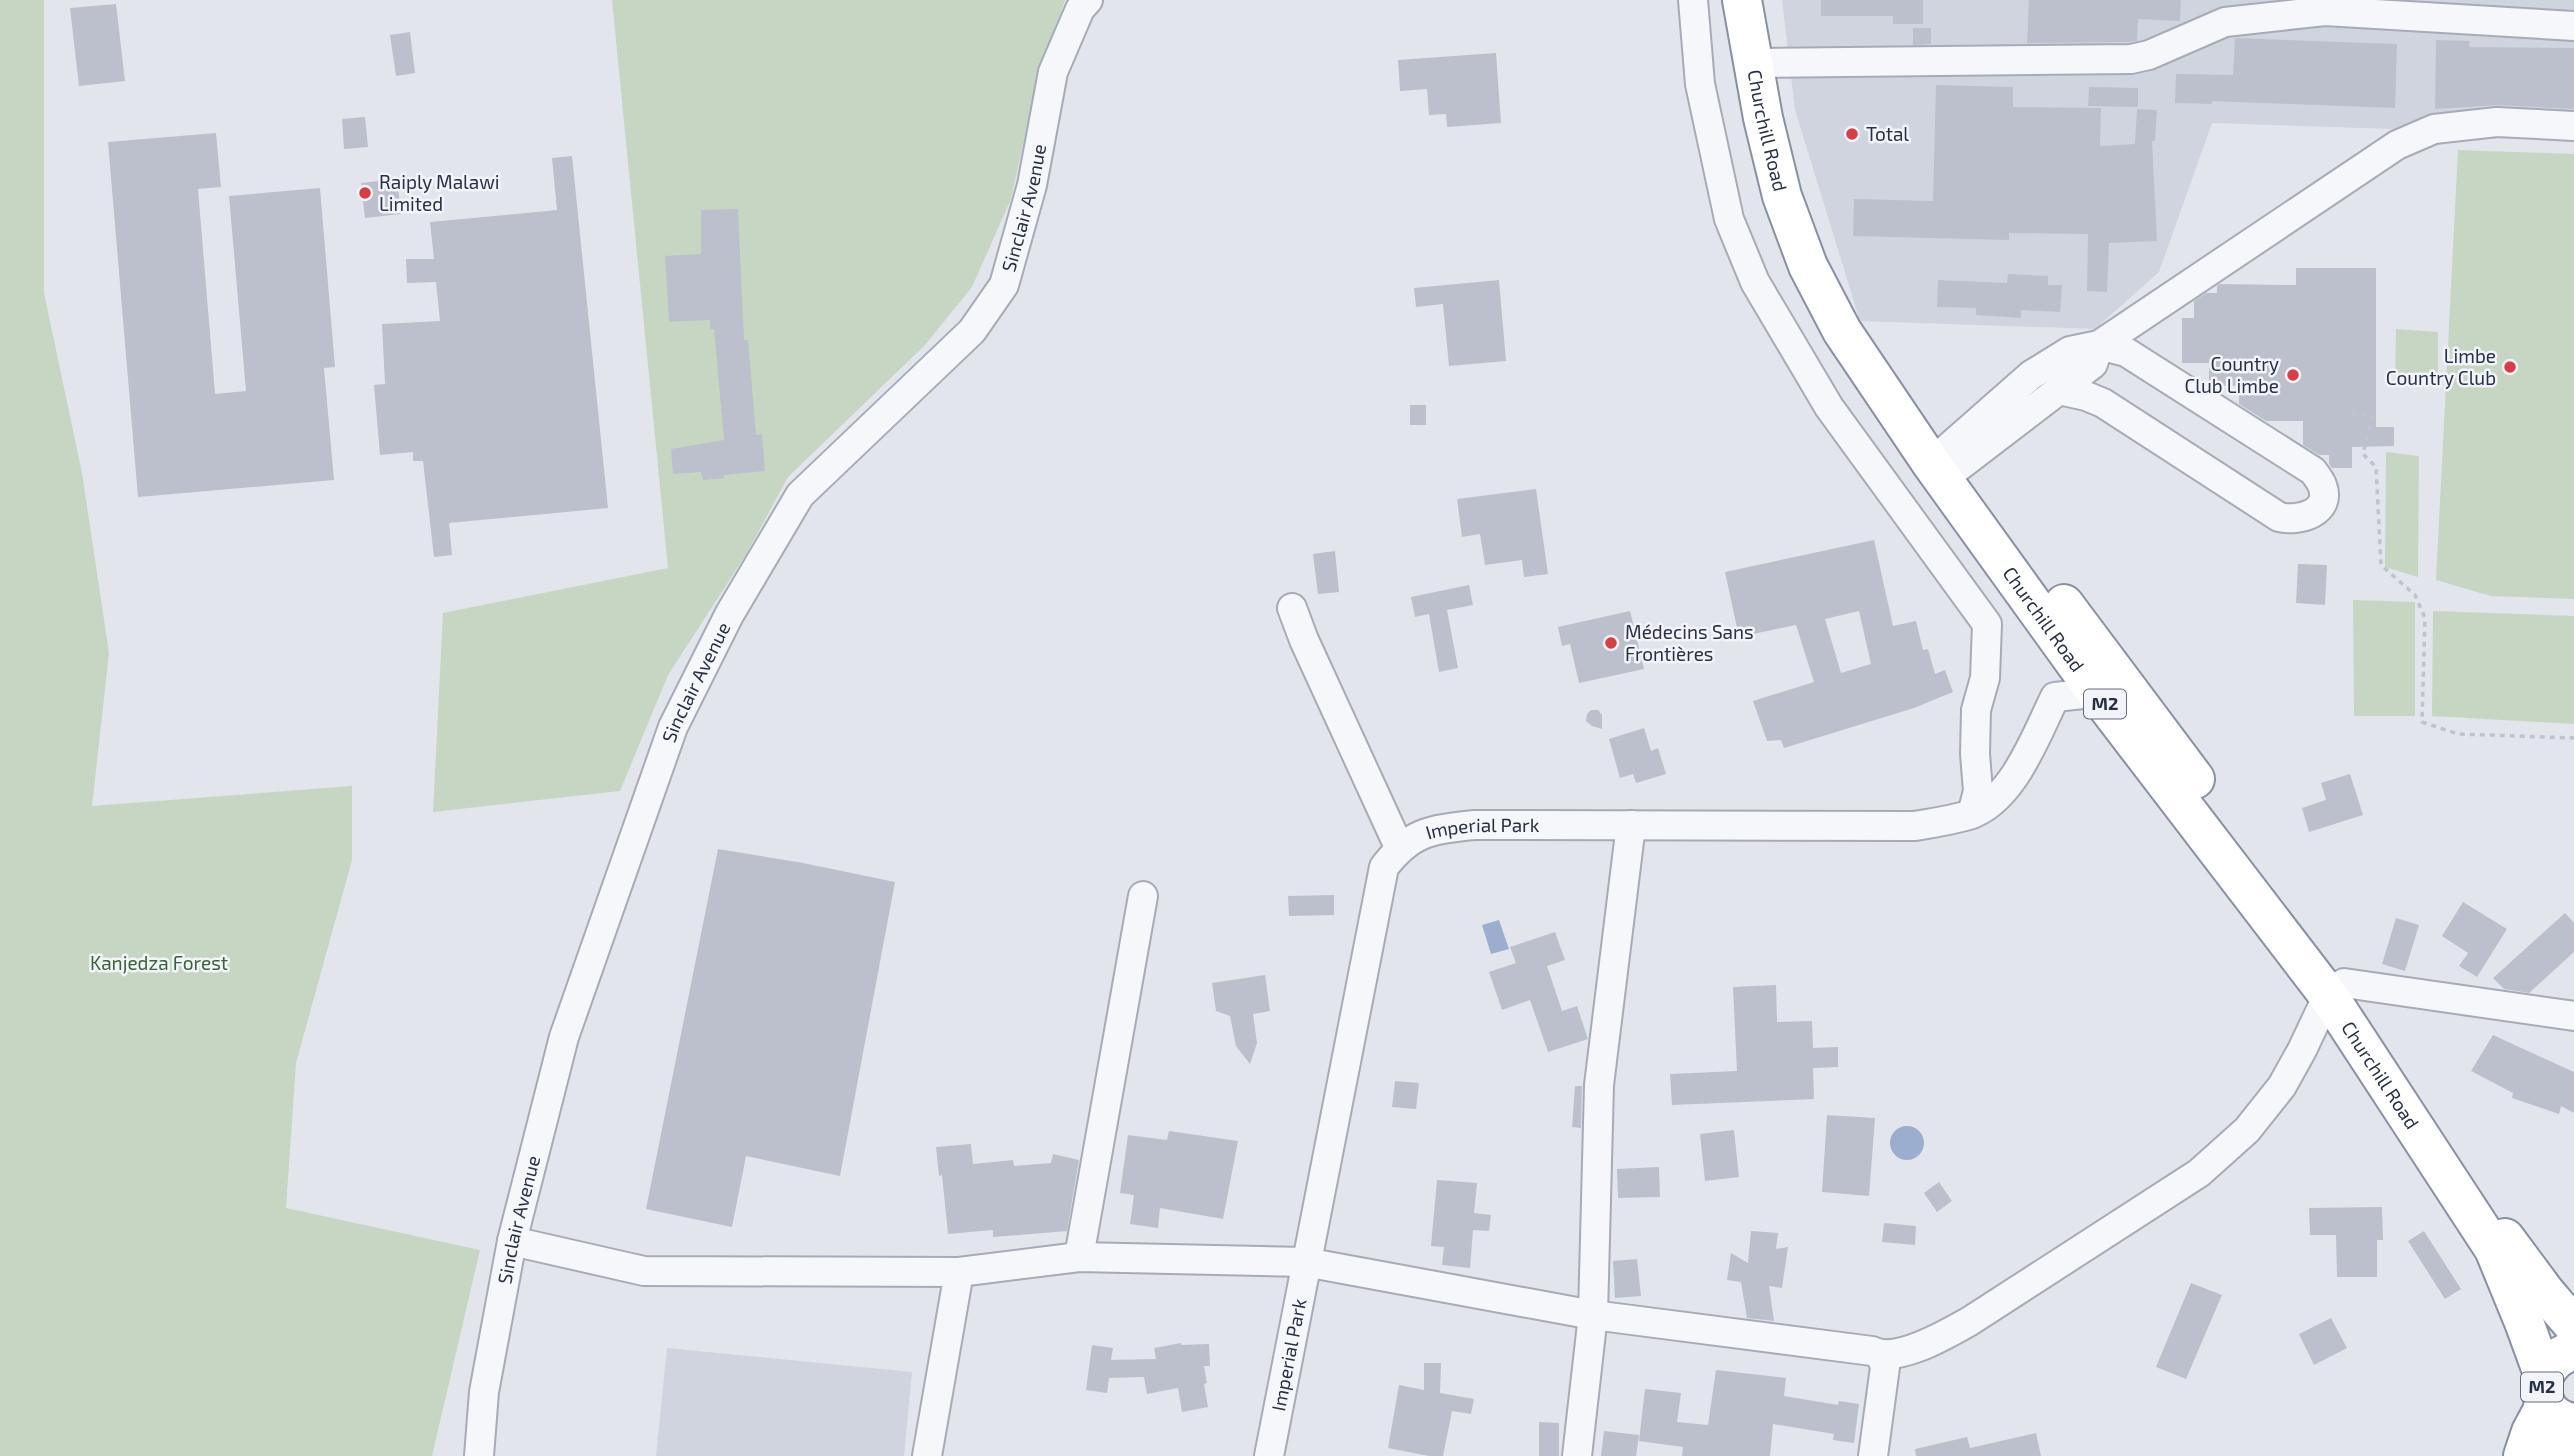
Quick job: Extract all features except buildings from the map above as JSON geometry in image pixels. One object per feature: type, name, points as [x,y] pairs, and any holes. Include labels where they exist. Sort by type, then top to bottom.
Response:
[{"type":"highway","name":"Churchill Road","points":[[1742,0],[1798,192],[1824,258],[1945,465],[2336,989],[2508,1243],[2574,1326]]},
{"type":"highway","name":"Churchill Road","points":[[1760,62],[1761,0]]},
{"type":"highway","name":"Churchill Road","points":[[2336,989],[2494,1249],[2554,1400]]},
{"type":"highway","name":"M2","points":[[2524,1456],[2531,1432],[2554,1400],[2550,1362],[2574,1350]]},
{"type":"highway","points":[[2552,1456],[2574,1436]]},
{"type":"street","name":"Sinclair Avenue","points":[[479,1456],[484,1392],[512,1241],[564,1037],[673,727],[729,615],[800,495],[972,331],[1004,285],[1032,185],[1053,72],[1080,9],[1087,0]]},
{"type":"street","points":[[1693,0],[1700,84],[1729,219],[1755,282],[1829,407],[1987,624],[1985,678],[1976,709],[1978,791],[1972,814]]},
{"type":"street","points":[[1760,62],[2131,59],[2149,55],[2225,22],[2326,6],[2574,26]]},
{"type":"street","points":[[1945,465],[2031,375],[2070,351],[2099,345],[2397,145],[2434,130],[2497,122],[2574,126]]},
{"type":"street","points":[[1945,465],[2053,394],[2093,364],[2099,345]]},
{"type":"street","points":[[2031,375],[2053,394],[2086,396],[2103,403],[2279,517],[2290,520],[2304,519],[2314,513],[2321,504],[2323,486],[2313,471],[2126,352],[2099,345]]},
{"type":"street","points":[[1292,608],[1304,640],[1399,847]]},
{"type":"street","name":"Imperial Park","points":[[1269,1456],[1384,867],[1399,847],[1418,835],[1439,829],[1474,825],[1915,826],[1972,814],[1993,801],[2018,772],[2055,698],[2113,691]]},
{"type":"street","points":[[1577,1456],[1593,1315],[1599,1085],[1631,825]]},
{"type":"street","points":[[1079,1258],[1143,896]]},
{"type":"street","points":[[1881,1356],[1913,1349],[1943,1337],[2199,1173],[2247,1130],[2282,1086],[2336,989],[2574,1016]]},
{"type":"street","points":[[512,1241],[644,1271],[958,1272],[1079,1258],[1305,1262],[1593,1315],[1872,1351],[1881,1356],[1885,1367],[1873,1456]]},
{"type":"street","points":[[927,1456],[958,1272]]},
{"type":"path","points":[[2353,413],[2372,416],[2364,454],[2376,467],[2381,565],[2415,595],[2425,618],[2422,722],[2458,734],[2574,738]]},
{"type":"shaded area","points":[[1782,0],[2574,0],[2574,135],[2212,123],[2159,272],[2095,329],[1860,321],[1795,110]]},
{"type":"shaded area","points":[[667,1348],[912,1372],[904,1456],[656,1456]]},
{"type":"green space","name":"Kanjedza Forest","points":[[0,0],[44,0],[44,293],[82,473],[109,653],[92,806],[352,786],[352,860],[296,1063],[286,1208],[480,1250],[432,1456],[0,1456]]},
{"type":"green space","points":[[612,0],[1065,0],[1036,85],[1011,199],[972,287],[925,345],[788,477],[747,553],[668,675],[620,791],[433,812],[443,613],[668,568]]},
{"type":"green space","name":"Limbe Country Club","points":[[2458,150],[2574,154],[2574,599],[2491,596],[2436,580]]},
{"type":"green space","points":[[2396,329],[2438,332],[2438,387],[2395,386]]},
{"type":"green space","points":[[2386,452],[2419,456],[2418,577],[2385,567]]},
{"type":"green space","points":[[2353,600],[2415,602],[2415,716],[2354,716]]},
{"type":"green space","points":[[2433,611],[2574,616],[2574,724],[2432,716]]},
{"type":"water","points":[[1499,920],[1509,949],[1491,954],[1482,925]]},
{"type":"water","points":[[1907,1126],[1919,1131],[1924,1143],[1919,1155],[1907,1160],[1895,1155],[1890,1143],[1895,1131]]},
{"type":"place","name":"Total","points":[[1852,134]]},
{"type":"place","name":"Raiply Malawi Limited","points":[[365,193]]},
{"type":"place","name":"Limbe Country Club","points":[[2510,367]]},
{"type":"place","name":"Country Club Limbe","points":[[2293,375]]},
{"type":"place","name":"Médecins Sans Frontières","points":[[1611,643]]}]
